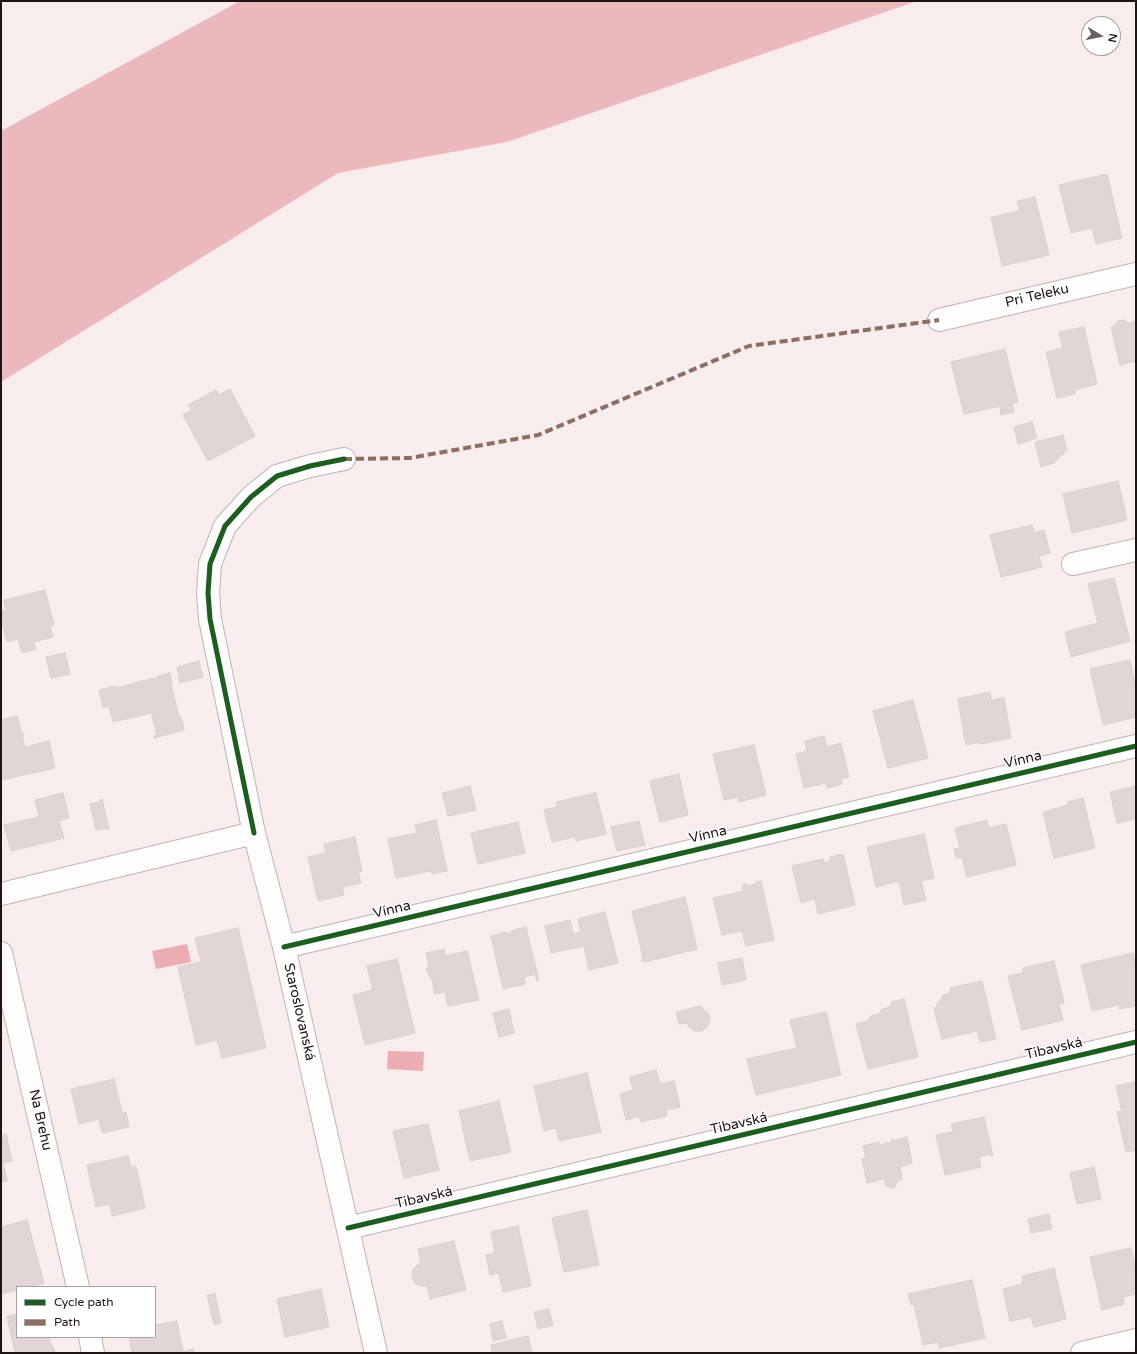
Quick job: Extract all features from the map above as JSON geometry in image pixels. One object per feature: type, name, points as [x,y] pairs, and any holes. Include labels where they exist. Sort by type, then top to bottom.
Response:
[{"type":"street","name":"Pri Teleku","points":[[938,320],[1136,274]]},
{"type":"street","name":"Staroslovanská","points":[[344,459],[310,466],[277,476],[251,497],[226,526],[210,564],[208,593],[210,619],[254,832],[284,947],[376,1353]]},
{"type":"street","points":[[1073,564],[1136,550]]},
{"type":"street","name":"Vínna","points":[[284,947],[1136,746]]},
{"type":"street","points":[[1,894],[254,832]]},
{"type":"street","name":"Na Brehu","points":[[1,952],[78,1286]]},
{"type":"street","name":"Tibavská","points":[[348,1228],[1136,1042]]},
{"type":"street","points":[[90,1338],[93,1353]]},
{"type":"street","points":[[1082,1353],[1136,1340]]},
{"type":"shaded area","points":[[240,1],[917,1],[507,142],[338,173],[1,382],[1,131]]},
{"type":"shaded area","points":[[187,944],[191,962],[156,969],[152,951]]},
{"type":"shaded area","points":[[388,1051],[424,1052],[423,1071],[387,1069]]},
{"type":"building","points":[[1107,174],[1122,238],[1096,244],[1092,228],[1071,233],[1059,185]]},
{"type":"building","points":[[1035,197],[1049,255],[1002,266],[991,217],[1020,211],[1017,201]]},
{"type":"building","points":[[1124,320],[1129,323],[1136,321],[1136,361],[1120,365],[1111,327],[1118,321]]},
{"type":"building","points":[[1084,327],[1097,384],[1075,390],[1075,394],[1057,398],[1046,352],[1063,348],[1059,332]]},
{"type":"building","points":[[1005,349],[1018,402],[1012,403],[1014,412],[1001,415],[1000,406],[964,414],[951,362]]},
{"type":"building","points":[[230,389],[255,436],[208,461],[183,415],[192,410],[188,405],[216,390],[219,395]]},
{"type":"building","points":[[1032,422],[1037,438],[1018,444],[1014,427]]},
{"type":"building","points":[[1063,435],[1067,450],[1054,463],[1041,467],[1035,442]]},
{"type":"building","points":[[1118,481],[1127,520],[1072,533],[1063,494]]},
{"type":"building","points":[[1032,525],[1034,533],[1044,530],[1050,553],[1039,556],[1042,567],[1001,577],[990,535]]},
{"type":"building","points":[[1114,578],[1130,641],[1071,657],[1065,632],[1098,623],[1088,584]]},
{"type":"building","points":[[45,590],[54,625],[50,625],[53,637],[34,642],[36,649],[22,653],[18,639],[7,642],[1,618],[1,611],[6,610],[4,600]]},
{"type":"building","points":[[65,653],[70,674],[51,678],[46,657]]},
{"type":"building","points":[[1130,660],[1136,686],[1136,717],[1103,725],[1090,669]]},
{"type":"building","points":[[199,661],[203,677],[180,683],[177,667]]},
{"type":"building","points":[[170,673],[171,685],[184,730],[154,738],[154,736],[157,735],[151,713],[113,722],[109,706],[103,707],[99,690],[116,686],[116,688]]},
{"type":"building","points":[[990,692],[991,700],[1004,698],[1011,738],[981,744],[981,742],[966,745],[958,699]]},
{"type":"building","points":[[913,700],[928,758],[888,768],[873,711]]},
{"type":"building","points":[[17,716],[22,734],[24,736],[22,737],[25,747],[49,741],[55,768],[1,780],[1,720]]},
{"type":"building","points":[[824,736],[827,747],[841,743],[849,777],[841,779],[842,784],[827,788],[826,783],[804,788],[796,754],[807,751],[805,741]]},
{"type":"building","points":[[754,745],[766,795],[739,802],[738,797],[724,800],[713,754]]},
{"type":"building","points":[[679,774],[688,815],[660,822],[650,781]]},
{"type":"building","points":[[470,786],[476,810],[448,816],[442,793]]},
{"type":"building","points":[[1136,786],[1136,819],[1117,823],[1110,792]]},
{"type":"building","points":[[63,793],[69,818],[59,821],[64,838],[11,851],[4,825],[39,817],[35,800]]},
{"type":"building","points":[[596,793],[606,834],[576,841],[575,837],[552,842],[544,810],[557,807],[556,802]]},
{"type":"building","points":[[1083,798],[1095,848],[1054,858],[1043,812],[1069,805],[1067,802]]},
{"type":"building","points":[[102,799],[109,829],[96,830],[90,804],[100,802]]},
{"type":"building","points":[[436,820],[447,871],[432,874],[431,871],[396,878],[388,839],[417,833],[415,825]]},
{"type":"building","points":[[987,820],[989,828],[1006,824],[1016,865],[967,877],[962,857],[956,858],[954,849],[960,848],[955,828]]},
{"type":"building","points":[[639,821],[645,845],[617,851],[611,827]]},
{"type":"building","points":[[518,822],[525,853],[478,864],[471,833]]},
{"type":"building","points":[[924,834],[934,878],[921,881],[926,900],[904,905],[899,881],[876,887],[867,847]]},
{"type":"building","points":[[355,837],[362,871],[358,871],[361,883],[342,887],[344,895],[318,901],[308,857],[326,853],[324,844]]},
{"type":"building","points":[[843,854],[855,905],[818,914],[815,899],[801,903],[792,866],[823,859],[824,863],[831,861],[830,857]]},
{"type":"building","points":[[761,881],[774,940],[746,946],[742,931],[722,935],[713,898],[744,891],[742,885],[747,884],[747,886]]},
{"type":"building","points":[[685,897],[697,949],[645,962],[641,960],[643,959],[632,911]]},
{"type":"building","points":[[605,912],[618,963],[589,970],[584,946],[551,953],[545,926],[570,920],[573,934],[581,932],[578,919]]},
{"type":"building","points":[[526,927],[539,981],[537,981],[535,974],[524,977],[525,984],[503,989],[491,936],[506,932],[506,934]]},
{"type":"building","points":[[238,928],[266,1048],[222,1058],[217,1040],[196,1045],[178,967],[201,962],[195,938]]},
{"type":"building","points":[[444,949],[445,956],[467,951],[479,1000],[448,1006],[445,992],[435,994],[432,980],[426,969],[429,967],[426,953]]},
{"type":"building","points":[[1133,953],[1136,967],[1136,1006],[1119,1009],[1119,1005],[1092,1011],[1081,965]]},
{"type":"building","points":[[742,958],[746,980],[722,985],[718,963]]},
{"type":"building","points":[[397,959],[415,1033],[365,1045],[353,995],[373,990],[367,966]]},
{"type":"building","points":[[1054,961],[1064,1003],[1059,1004],[1063,1020],[1022,1030],[1008,976],[1023,973],[1023,968]]},
{"type":"building","points":[[982,981],[996,1039],[980,1042],[977,1031],[942,1039],[935,1008],[943,995],[951,993],[950,988]]},
{"type":"building","points":[[904,999],[918,1057],[868,1069],[856,1024],[868,1021],[871,1016],[879,1014],[882,1009],[890,1007],[892,1002]]},
{"type":"building","points":[[700,1006],[709,1014],[710,1020],[707,1027],[702,1031],[695,1031],[690,1028],[687,1023],[679,1024],[676,1012]]},
{"type":"building","points":[[509,1009],[514,1033],[499,1037],[493,1013]]},
{"type":"building","points":[[826,1012],[841,1075],[756,1095],[747,1059],[797,1048],[790,1020]]},
{"type":"building","points":[[656,1070],[660,1084],[674,1081],[680,1107],[666,1110],[667,1116],[641,1122],[639,1116],[626,1120],[620,1094],[633,1090],[630,1077]]},
{"type":"building","points":[[587,1073],[601,1132],[559,1141],[556,1128],[544,1131],[534,1086]]},
{"type":"building","points":[[114,1079],[122,1113],[126,1112],[129,1127],[102,1133],[99,1119],[79,1124],[71,1089]]},
{"type":"building","points":[[1136,1082],[1136,1150],[1126,1152],[1117,1112],[1122,1111],[1116,1086]]},
{"type":"building","points":[[499,1101],[511,1152],[470,1161],[459,1111]]},
{"type":"building","points":[[984,1117],[993,1156],[990,1154],[979,1157],[981,1167],[945,1175],[936,1135],[953,1132],[951,1124]]},
{"type":"building","points":[[428,1124],[439,1170],[404,1178],[393,1131]]},
{"type":"building","points":[[6,1134],[12,1161],[3,1163],[7,1181],[1,1182],[1,1136]]},
{"type":"building","points":[[907,1137],[912,1163],[900,1167],[902,1180],[897,1181],[895,1187],[891,1188],[886,1186],[884,1179],[867,1183],[862,1159],[866,1158],[863,1146],[879,1142],[879,1145],[892,1142],[892,1139],[894,1141]]},
{"type":"building","points":[[128,1156],[131,1167],[136,1166],[145,1208],[112,1216],[110,1204],[96,1207],[87,1165]]},
{"type":"building","points":[[1094,1167],[1101,1199],[1077,1204],[1070,1173]]},
{"type":"building","points":[[587,1210],[599,1265],[564,1272],[552,1218]]},
{"type":"building","points":[[1049,1214],[1052,1229],[1031,1233],[1028,1219]]},
{"type":"building","points":[[27,1220],[44,1283],[33,1286],[16,1286],[16,1290],[1,1294],[1,1227]]},
{"type":"building","points":[[518,1226],[531,1286],[503,1292],[499,1273],[490,1275],[486,1255],[495,1253],[491,1232]]},
{"type":"building","points":[[454,1241],[466,1290],[430,1299],[427,1286],[416,1284],[413,1280],[413,1269],[421,1262],[418,1249]]},
{"type":"building","points":[[1131,1248],[1136,1268],[1136,1294],[1123,1297],[1124,1304],[1102,1310],[1090,1257]]},
{"type":"building","points":[[1054,1268],[1066,1319],[1034,1327],[1031,1317],[1010,1321],[1003,1289],[1023,1284],[1022,1276]]},
{"type":"building","points":[[972,1280],[985,1338],[939,1348],[938,1342],[923,1345],[914,1304],[911,1305],[908,1294]]},
{"type":"building","points":[[321,1289],[329,1327],[285,1337],[277,1299]]},
{"type":"building","points":[[215,1294],[221,1323],[214,1325],[207,1295]]},
{"type":"building","points":[[549,1309],[553,1325],[538,1329],[534,1312]]},
{"type":"building","points":[[16,1314],[16,1338],[49,1338],[51,1346],[53,1346],[55,1353],[15,1353],[7,1316]]},
{"type":"building","points":[[177,1321],[183,1352],[193,1349],[194,1353],[132,1353],[129,1338],[156,1338],[156,1325]]},
{"type":"building","points":[[502,1321],[506,1338],[493,1341],[490,1324]]},
{"type":"building","points":[[528,1336],[532,1353],[492,1353],[491,1345]]},
{"type":"marked path","points":[[344,459],[410,458],[538,435],[749,346],[939,320]]},
{"type":"cycle path","points":[[254,833],[210,619],[208,593],[210,564],[225,526],[251,497],[277,476],[310,466],[344,459]]},
{"type":"cycle path","points":[[284,947],[1136,746]]},
{"type":"cycle path","points":[[348,1228],[1136,1042]]}]
